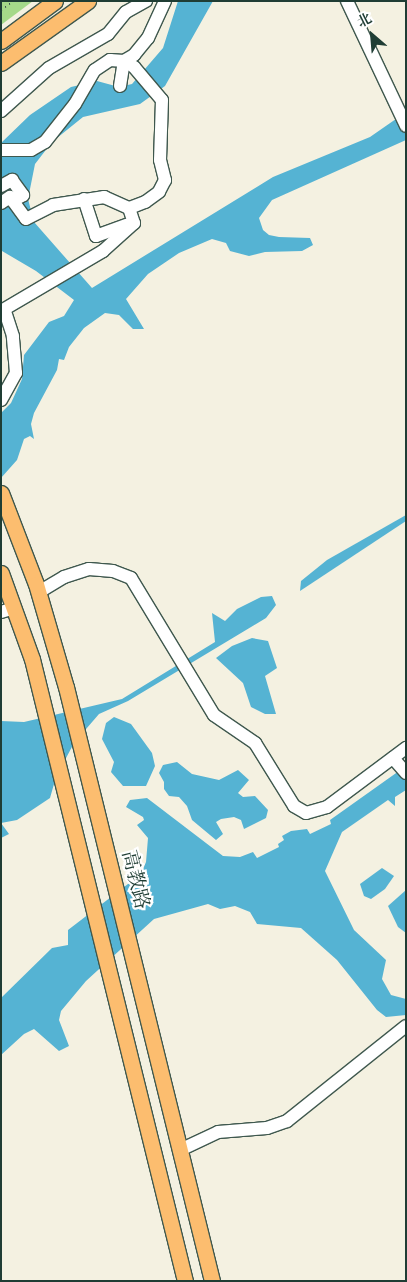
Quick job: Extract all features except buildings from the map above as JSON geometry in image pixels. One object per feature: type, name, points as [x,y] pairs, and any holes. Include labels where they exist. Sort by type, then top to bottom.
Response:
[{"type":"main road","points":[[1,41],[55,1]]},
{"type":"main road","points":[[1,63],[88,1]]},
{"type":"main road","name":"高教路","points":[[4,499],[38,592],[66,687],[212,1281]]},
{"type":"main road","points":[[1,573],[8,610],[32,659],[185,1281]]},
{"type":"street","points":[[1,111],[49,68],[108,34],[126,12],[146,1]]},
{"type":"street","points":[[1,150],[31,150],[45,142],[75,104],[89,78],[110,60],[124,60],[134,55],[148,38],[165,1]]},
{"type":"street","points":[[347,1],[406,126]]},
{"type":"street","points":[[124,60],[139,73],[162,100],[160,160],[164,180],[159,192],[145,202],[128,208]]},
{"type":"street","points":[[120,86],[124,60]]},
{"type":"street","points":[[1,186],[12,180],[23,195],[7,202],[26,219],[53,205],[104,197],[128,208],[134,223]]},
{"type":"street","points":[[84,199],[96,236],[134,223]]},
{"type":"street","points":[[1,400],[16,373],[13,336],[3,311],[103,251],[134,223]]},
{"type":"street","points":[[38,592],[64,577],[89,569],[113,572],[131,578],[214,715],[255,743],[294,806],[306,813],[327,808],[406,748]]},
{"type":"street","points":[[393,758],[406,773]]},
{"type":"street","points":[[180,1150],[218,1132],[268,1128],[287,1121],[406,1026]]},
{"type":"path","points":[[1,10],[13,1]]},
{"type":"green space","points":[[1,1],[33,1],[1,25]]},
{"type":"water","points":[[178,1],[213,1],[165,86],[140,104],[83,117],[52,142],[35,164],[28,199],[34,222],[92,288],[273,177],[370,137],[406,112],[406,140],[272,200],[259,218],[263,230],[269,235],[279,237],[310,238],[313,245],[302,251],[265,252],[249,256],[230,251],[226,243],[212,239],[179,253],[148,274],[126,299],[144,329],[133,329],[119,315],[105,313],[84,328],[69,347],[64,360],[59,359],[57,370],[34,413],[31,424],[34,439],[30,436],[24,439],[17,460],[1,478],[1,413],[11,403],[22,379],[24,355],[49,322],[64,316],[74,300],[36,271],[2,251],[1,143],[30,115],[71,87],[97,81],[119,87],[132,84],[163,48]]},
{"type":"water","points":[[406,515],[406,521],[300,591],[301,581],[327,560]]},
{"type":"water","points":[[272,596],[276,605],[266,618],[128,701],[99,714],[74,743],[56,777],[50,798],[17,820],[1,823],[1,721],[24,722],[122,699],[215,642],[212,613],[225,621],[237,609],[261,597]]},
{"type":"water","points":[[252,638],[268,641],[277,668],[265,676],[276,714],[265,714],[251,707],[243,683],[216,658],[232,646]]},
{"type":"water","points":[[114,717],[131,724],[152,753],[155,766],[146,786],[123,786],[111,772],[114,762],[102,739],[106,723]]},
{"type":"water","points":[[177,762],[192,774],[219,780],[238,770],[249,780],[238,793],[243,797],[255,796],[268,810],[266,818],[244,829],[241,820],[234,817],[221,819],[216,822],[223,834],[216,840],[192,820],[187,806],[179,797],[169,796],[164,789],[164,782],[159,773],[163,765]]},
{"type":"water","points":[[406,766],[406,790],[395,797],[395,806],[388,800],[342,832],[325,871],[354,930],[386,960],[382,979],[391,995],[406,999],[406,1015],[386,1017],[377,1010],[337,960],[301,928],[257,924],[250,912],[235,906],[220,909],[208,904],[154,919],[86,981],[61,1011],[59,1020],[69,1046],[59,1051],[34,1029],[24,1034],[1,1055],[2,997],[52,948],[68,945],[68,930],[141,874],[146,862],[148,838],[137,825],[144,820],[143,817],[126,807],[130,800],[147,798],[223,856],[240,857],[253,852],[257,858],[279,847],[278,844],[284,840],[282,836],[291,831],[307,829],[310,834],[331,824],[330,820]]},
{"type":"water","points":[[1,823],[9,834],[1,838]]},
{"type":"water","points":[[382,868],[394,876],[385,889],[371,899],[364,896],[360,884]]},
{"type":"water","points":[[406,890],[406,933],[398,927],[388,906]]}]
